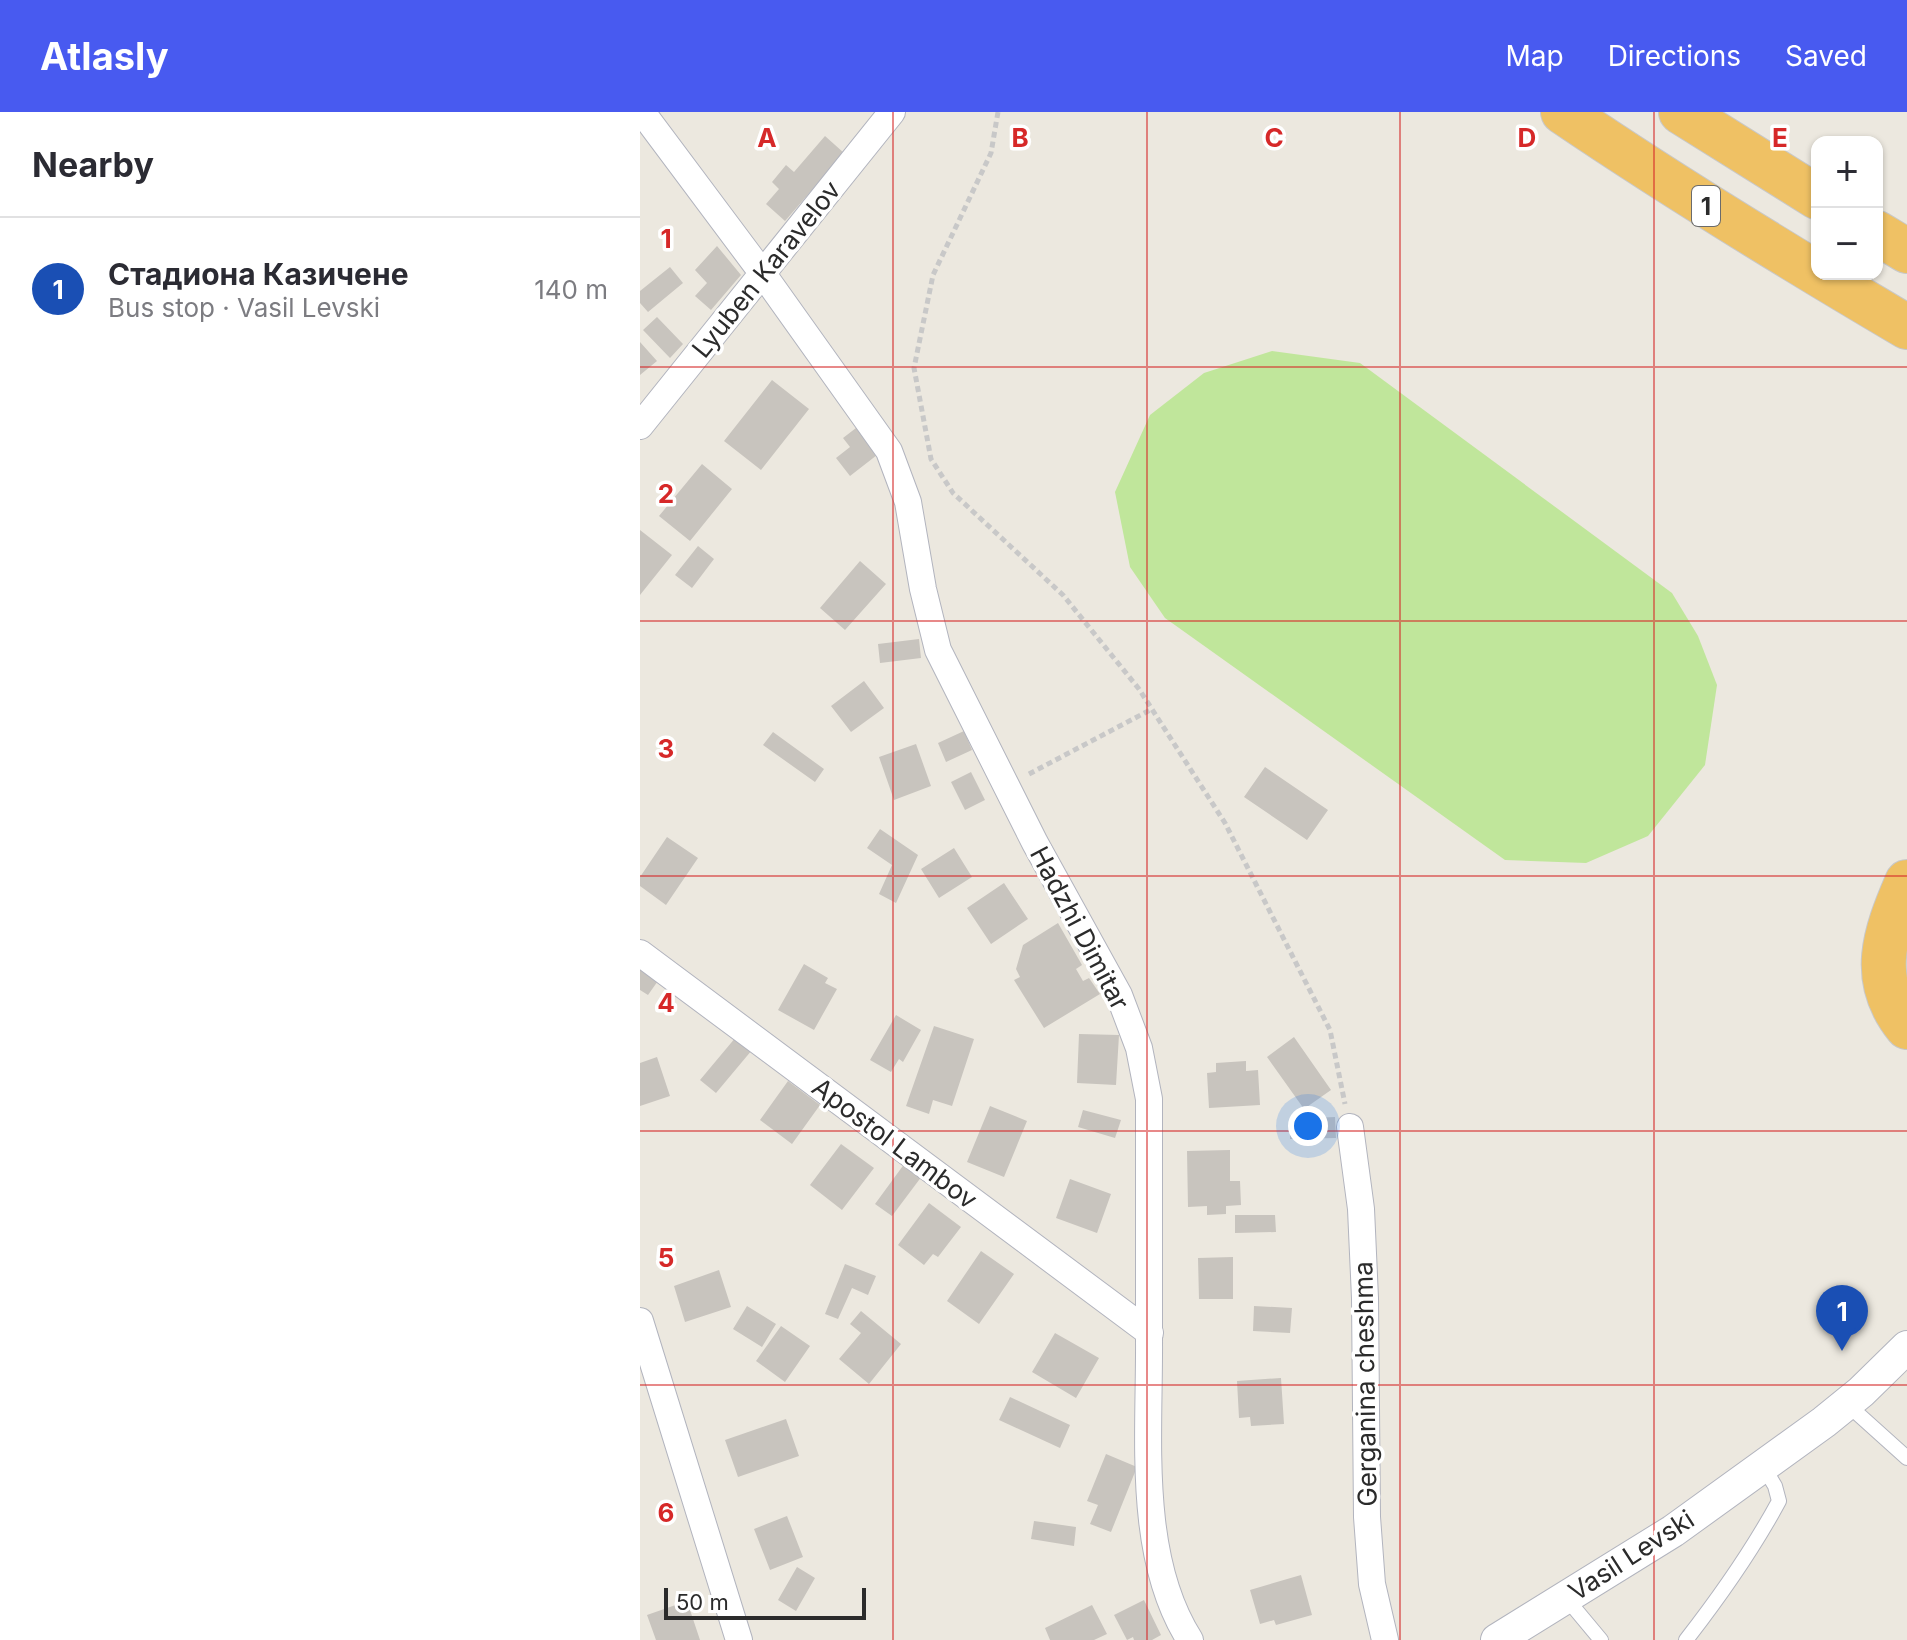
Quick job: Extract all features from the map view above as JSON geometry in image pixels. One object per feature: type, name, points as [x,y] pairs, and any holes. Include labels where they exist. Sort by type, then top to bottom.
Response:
[{"type":"highway","name":"1","points":[[1563,112],[1662,179],[1907,327]]},
{"type":"highway","points":[[1681,112],[1811,193]]},
{"type":"highway","points":[[1883,237],[1907,251]]},
{"type":"highway","points":[[1852,296],[1907,353]]},
{"type":"highway","points":[[1907,882],[1892,918],[1882,957],[1886,989],[1907,1027]]},
{"type":"street","name":"Hadzhi Dimitar","points":[[642,112],[889,451],[908,502],[923,589],[938,650],[1006,786],[1119,995],[1139,1048],[1149,1099],[1149,1462],[1153,1528],[1161,1574],[1179,1623],[1190,1640]]},
{"type":"street","name":"Lyuben Karavelov","points":[[640,426],[892,112]]},
{"type":"street","name":"Apostol Lambov","points":[[640,953],[1150,1333]]},
{"type":"street","name":"Gerganina cheshma","points":[[1350,1127],[1362,1224],[1367,1517],[1372,1584],[1385,1640]]},
{"type":"street","points":[[640,1321],[739,1640]]},
{"type":"street","name":"Vasil Levski","points":[[1497,1640],[1673,1531],[1847,1404],[1907,1347]]},
{"type":"lane","points":[[1847,1404],[1907,1458]]},
{"type":"lane","points":[[1686,1640],[1736,1575],[1779,1501],[1775,1486],[1763,1466]]},
{"type":"lane","points":[[1566,1597],[1601,1640]]},
{"type":"path","points":[[998,112],[991,153],[933,275],[914,368],[931,459],[953,493],[1063,595],[1139,689],[1225,823],[1330,1030],[1350,1127]]},
{"type":"path","points":[[1006,786],[1152,709]]},
{"type":"green space","points":[[1272,351],[1360,363],[1672,593],[1698,636],[1717,685],[1705,765],[1648,836],[1586,863],[1505,860],[1165,618],[1130,567],[1115,492],[1150,415],[1204,373]]},
{"type":"building","points":[[825,136],[844,153],[785,221],[766,204],[779,189],[772,182],[786,165],[794,172]]},
{"type":"building","points":[[717,246],[741,275],[711,310],[695,296],[707,283],[695,270]]},
{"type":"building","points":[[670,267],[683,283],[648,312],[640,303],[640,291]]},
{"type":"building","points":[[657,317],[683,344],[670,358],[643,330]]},
{"type":"building","points":[[640,342],[657,361],[640,375]]},
{"type":"building","points":[[772,380],[809,409],[761,470],[724,441]]},
{"type":"building","points":[[856,428],[877,455],[850,476],[836,458],[850,447],[843,438]]},
{"type":"building","points":[[702,464],[732,489],[690,541],[659,516]]},
{"type":"building","points":[[640,530],[672,555],[640,595]]},
{"type":"building","points":[[698,546],[714,559],[692,588],[675,575]]},
{"type":"building","points":[[860,561],[886,584],[845,630],[820,608]]},
{"type":"building","points":[[919,639],[921,658],[880,663],[878,644]]},
{"type":"building","points":[[864,681],[884,708],[851,732],[831,706]]},
{"type":"building","points":[[964,731],[972,750],[946,762],[938,743]]},
{"type":"building","points":[[773,732],[824,769],[815,782],[763,745]]},
{"type":"building","points":[[916,744],[931,786],[894,800],[879,757]]},
{"type":"building","points":[[1265,767],[1328,810],[1307,840],[1244,797]]},
{"type":"building","points":[[971,772],[985,800],[965,810],[951,782]]},
{"type":"building","points":[[880,829],[918,855],[896,903],[879,894],[892,865],[867,848]]},
{"type":"building","points":[[667,837],[698,858],[666,905],[640,886],[640,877]]},
{"type":"building","points":[[954,848],[972,877],[939,898],[921,869]]},
{"type":"building","points":[[1004,883],[1028,919],[991,944],[967,908]]},
{"type":"building","points":[[1058,923],[1082,965],[1076,969],[1083,981],[1089,978],[1100,994],[1044,1028],[1014,980],[1020,977],[1016,969],[1023,945]]},
{"type":"building","points":[[804,964],[828,978],[825,983],[837,989],[814,1030],[778,1010]]},
{"type":"building","points":[[640,965],[660,978],[648,995],[640,990]]},
{"type":"building","points":[[896,1015],[921,1030],[903,1062],[899,1059],[891,1072],[870,1060]]},
{"type":"building","points":[[934,1026],[974,1039],[952,1106],[933,1100],[929,1114],[906,1106]]},
{"type":"building","points":[[1079,1034],[1119,1035],[1116,1085],[1077,1083]]},
{"type":"building","points":[[736,1037],[752,1050],[716,1093],[700,1080]]},
{"type":"building","points":[[1294,1037],[1331,1090],[1304,1109],[1267,1057]]},
{"type":"building","points":[[657,1057],[670,1096],[640,1106],[640,1063]]},
{"type":"building","points":[[1246,1061],[1246,1071],[1258,1070],[1260,1105],[1209,1108],[1207,1073],[1216,1072],[1216,1063]]},
{"type":"building","points":[[788,1081],[820,1105],[792,1144],[760,1120]]},
{"type":"building","points":[[990,1106],[1027,1121],[1004,1177],[967,1162]]},
{"type":"building","points":[[1083,1110],[1121,1120],[1115,1138],[1078,1127]]},
{"type":"building","points":[[1335,1117],[1336,1138],[1290,1139],[1290,1119]]},
{"type":"building","points":[[841,1144],[874,1168],[842,1210],[810,1185]]},
{"type":"building","points":[[1230,1150],[1230,1181],[1240,1181],[1241,1205],[1226,1206],[1226,1214],[1207,1215],[1207,1206],[1188,1207],[1187,1151]]},
{"type":"building","points":[[905,1163],[922,1176],[892,1216],[875,1204]]},
{"type":"building","points":[[1070,1179],[1111,1194],[1097,1233],[1056,1218]]},
{"type":"building","points":[[929,1203],[961,1227],[938,1257],[933,1254],[924,1265],[898,1245]]},
{"type":"building","points":[[1235,1215],[1275,1215],[1276,1232],[1235,1233]]},
{"type":"building","points":[[981,1251],[1014,1274],[979,1324],[947,1301]]},
{"type":"building","points":[[1233,1257],[1233,1299],[1199,1299],[1198,1258]]},
{"type":"building","points":[[845,1264],[876,1276],[868,1295],[852,1288],[838,1319],[825,1314]]},
{"type":"building","points":[[719,1270],[731,1307],[685,1322],[674,1286]]},
{"type":"building","points":[[747,1306],[776,1324],[762,1347],[733,1329]]},
{"type":"building","points":[[1254,1306],[1292,1308],[1290,1333],[1253,1331]]},
{"type":"building","points":[[861,1311],[901,1344],[869,1384],[839,1359],[861,1333],[850,1324]]},
{"type":"building","points":[[781,1326],[810,1346],[785,1382],[756,1361]]},
{"type":"building","points":[[1055,1333],[1099,1358],[1076,1398],[1032,1372]]},
{"type":"building","points":[[1281,1378],[1284,1424],[1251,1426],[1250,1417],[1239,1418],[1237,1381]]},
{"type":"building","points":[[1010,1397],[1070,1425],[1060,1448],[999,1420]]},
{"type":"building","points":[[786,1419],[799,1456],[738,1477],[725,1440]]},
{"type":"building","points":[[1106,1454],[1137,1467],[1111,1532],[1090,1524],[1098,1505],[1087,1501]]},
{"type":"building","points":[[787,1516],[803,1557],[770,1570],[754,1529]]},
{"type":"building","points":[[1034,1521],[1076,1527],[1074,1546],[1031,1539]]},
{"type":"building","points":[[797,1567],[815,1578],[796,1611],[778,1600]]},
{"type":"building","points":[[1301,1575],[1312,1615],[1276,1625],[1274,1620],[1260,1624],[1250,1590]]},
{"type":"building","points":[[1144,1600],[1161,1635],[1152,1640],[1134,1640],[1133,1637],[1127,1640],[1114,1615]]},
{"type":"building","points":[[687,1601],[700,1640],[656,1640],[647,1615]]},
{"type":"building","points":[[1092,1605],[1107,1634],[1094,1640],[1050,1640],[1045,1628]]},
{"type":"place","name":"Стадиона Казичене","points":[[1842,1351]]}]
